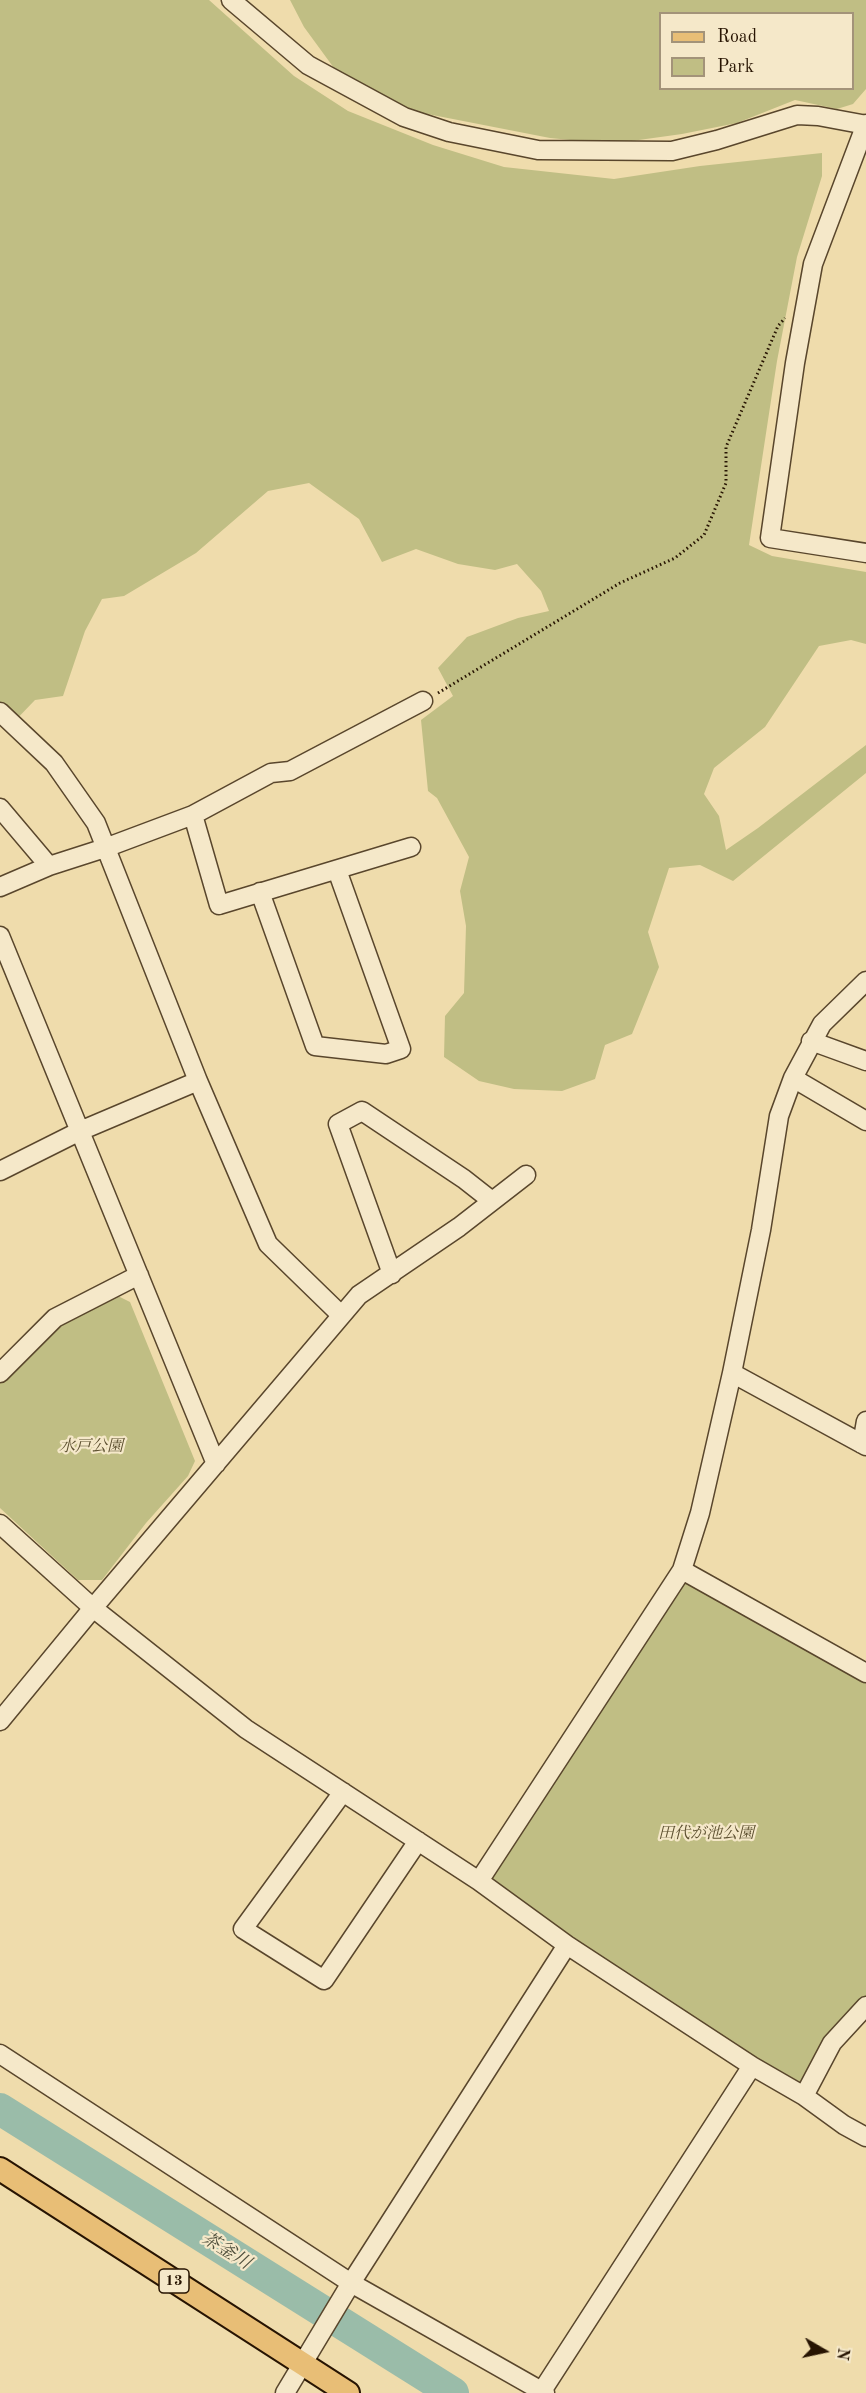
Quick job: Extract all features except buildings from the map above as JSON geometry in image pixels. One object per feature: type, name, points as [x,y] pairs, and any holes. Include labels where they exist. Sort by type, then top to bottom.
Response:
[{"type":"main road","name":"13","points":[[0,2169],[348,2393]]},
{"type":"street","points":[[231,0],[308,64],[404,117],[449,132],[537,150],[672,151],[717,140],[797,115],[866,124],[813,264],[795,363],[770,538],[866,553]]},
{"type":"street","points":[[0,887],[49,866],[193,815],[271,773],[290,771],[423,701]]},
{"type":"street","points":[[0,712],[54,763],[96,823],[198,1081],[268,1244],[341,1315]]},
{"type":"street","points":[[0,808],[49,866]]},
{"type":"street","points":[[193,815],[219,905],[411,847]]},
{"type":"street","points":[[260,892],[315,1046],[386,1054],[400,1049],[337,870]]},
{"type":"street","points":[[0,936],[216,1464]]},
{"type":"street","points":[[479,1881],[682,1570],[700,1513],[732,1373],[760,1230],[779,1116],[793,1078],[822,1024],[866,981]]},
{"type":"street","points":[[812,1041],[866,1061]]},
{"type":"street","points":[[793,1078],[866,1121]]},
{"type":"street","points":[[0,1170],[81,1131],[198,1081]]},
{"type":"street","points":[[392,1274],[338,1124],[362,1111],[464,1179],[492,1201]]},
{"type":"street","points":[[0,1721],[93,1608],[360,1295],[392,1274],[526,1174]]},
{"type":"street","points":[[0,1373],[55,1318],[139,1275]]},
{"type":"street","points":[[732,1373],[864,1445],[866,1422]]},
{"type":"street","points":[[0,1524],[93,1608],[246,1729],[479,1881],[567,1945],[752,2066],[804,2096],[844,2125],[866,2137]]},
{"type":"street","points":[[682,1570],[866,1673]]},
{"type":"street","points":[[343,1792],[243,1929],[324,1980],[418,1841]]},
{"type":"street","points":[[285,2393],[347,2290],[567,1945]]},
{"type":"street","points":[[804,2096],[831,2043],[859,2023],[866,2006]]},
{"type":"street","points":[[0,2054],[347,2290],[543,2392],[752,2066]]},
{"type":"path","points":[[423,701],[620,582],[675,558],[704,535],[726,483],[726,447],[778,326],[785,317]]},
{"type":"green space","points":[[0,0],[209,0],[294,76],[348,111],[433,145],[504,167],[614,179],[700,166],[822,153],[822,176],[797,257],[777,361],[749,545],[772,556],[866,572],[866,644],[851,640],[819,646],[765,727],[714,768],[704,794],[719,816],[726,850],[866,745],[866,773],[733,881],[700,865],[669,868],[648,932],[659,967],[632,1034],[605,1045],[595,1079],[562,1091],[514,1089],[479,1081],[444,1057],[445,1016],[464,993],[466,926],[460,891],[469,857],[437,798],[428,791],[421,720],[453,696],[438,668],[467,637],[518,618],[549,611],[541,591],[517,564],[495,570],[458,564],[416,549],[382,562],[359,519],[309,483],[268,491],[196,553],[124,596],[102,599],[85,631],[63,696],[35,700],[9,727],[0,719]]},
{"type":"green space","points":[[290,0],[866,0],[866,89],[853,104],[837,109],[795,100],[737,123],[682,134],[610,144],[550,138],[412,111],[342,79],[304,27]]},
{"type":"green space","name":"水戸公園","points":[[116,1295],[130,1302],[195,1461],[188,1476],[146,1523],[102,1580],[78,1580],[0,1508],[0,1383],[58,1324]]},
{"type":"green space","name":"田代が池公園","points":[[684,1576],[866,1681],[866,1999],[802,2089],[486,1880]]},
{"type":"waterway","name":"茶釜川","points":[[0,2109],[453,2393]]}]
